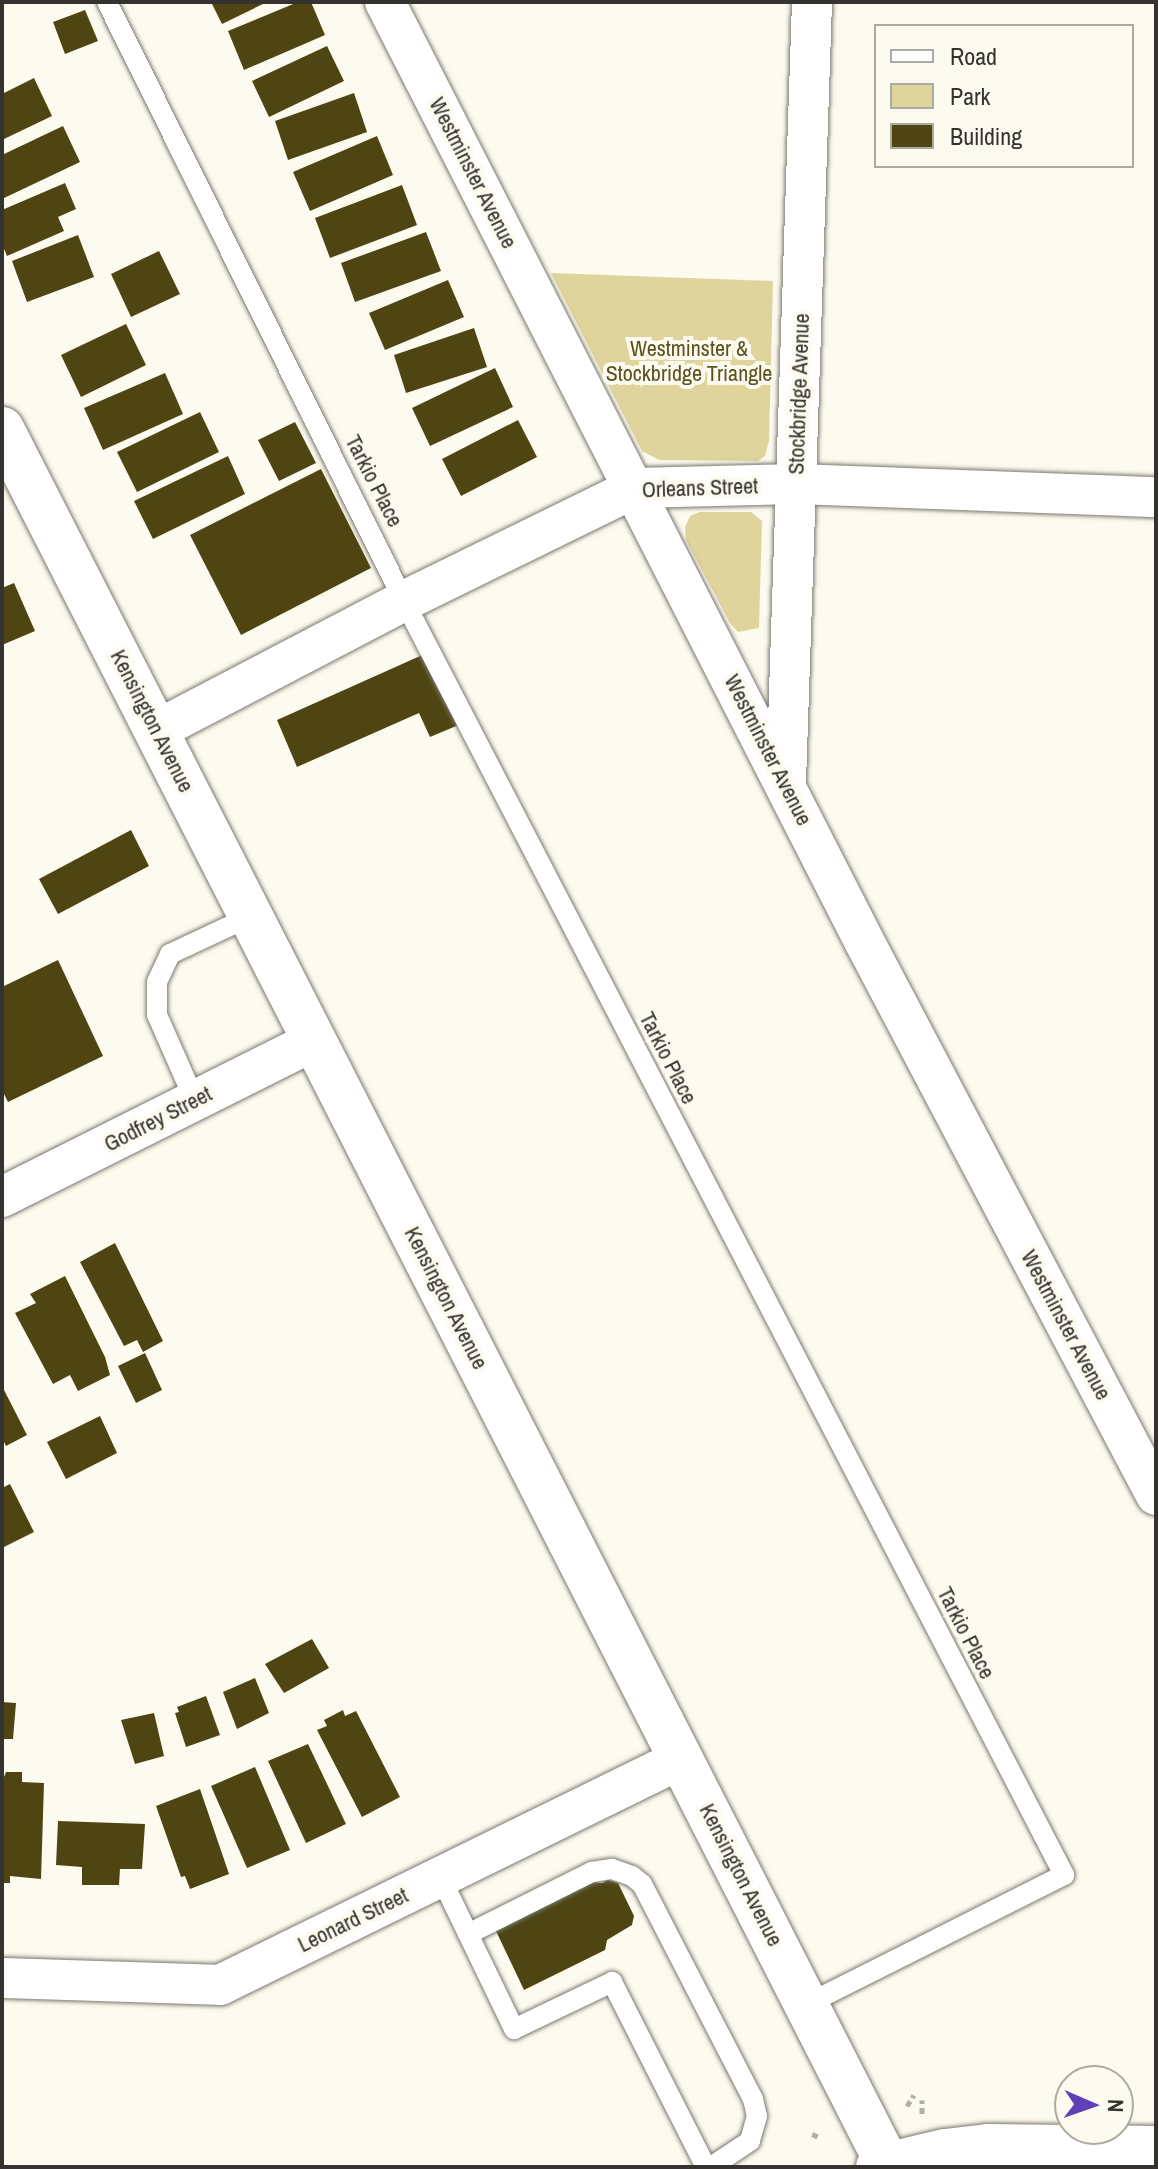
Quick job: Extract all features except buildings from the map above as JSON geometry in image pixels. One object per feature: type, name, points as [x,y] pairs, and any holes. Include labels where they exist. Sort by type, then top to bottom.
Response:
[{"type":"street","name":"Westminster Avenue","points":[[385,2],[786,785],[1156,1495]]},
{"type":"street","name":"Stockbridge Avenue","points":[[786,785],[812,2]]},
{"type":"street","name":"Kensington Avenue","points":[[2,429],[807,2004],[885,2166]]},
{"type":"street","name":"Orleans Street","points":[[157,730],[404,601],[635,488],[796,484],[1156,497]]},
{"type":"street","name":"Godfrey Street","points":[[2,1197],[315,1040]]},
{"type":"street","name":"Leonard Street","points":[[2,1978],[220,1985],[681,1759]]},
{"type":"street","points":[[885,2166],[988,2146],[1055,2157],[1156,2148]]},
{"type":"lane","name":"Tarkio Place","points":[[107,2],[404,601],[1064,1875],[807,2004]]},
{"type":"lane","points":[[195,1101],[157,1015],[157,982],[170,954],[251,916]]},
{"type":"lane","points":[[441,1878],[468,1934],[514,2029],[612,1982],[709,2167],[750,2141],[757,2116],[753,2099],[642,1884],[632,1876],[612,1869],[592,1872],[468,1934]]},
{"type":"path","points":[[907,2106],[914,2095]]},
{"type":"path","points":[[922,2100],[922,2114]]},
{"type":"path","points":[[812,2134],[819,2137]]},
{"type":"green space","name":"Westminster & Stockbridge Triangle","points":[[551,273],[773,281],[769,441],[765,456],[758,461],[659,460],[642,451]]},
{"type":"green space","points":[[700,512],[751,512],[762,521],[759,628],[738,632],[730,623],[686,540],[685,527],[690,516]]}]
